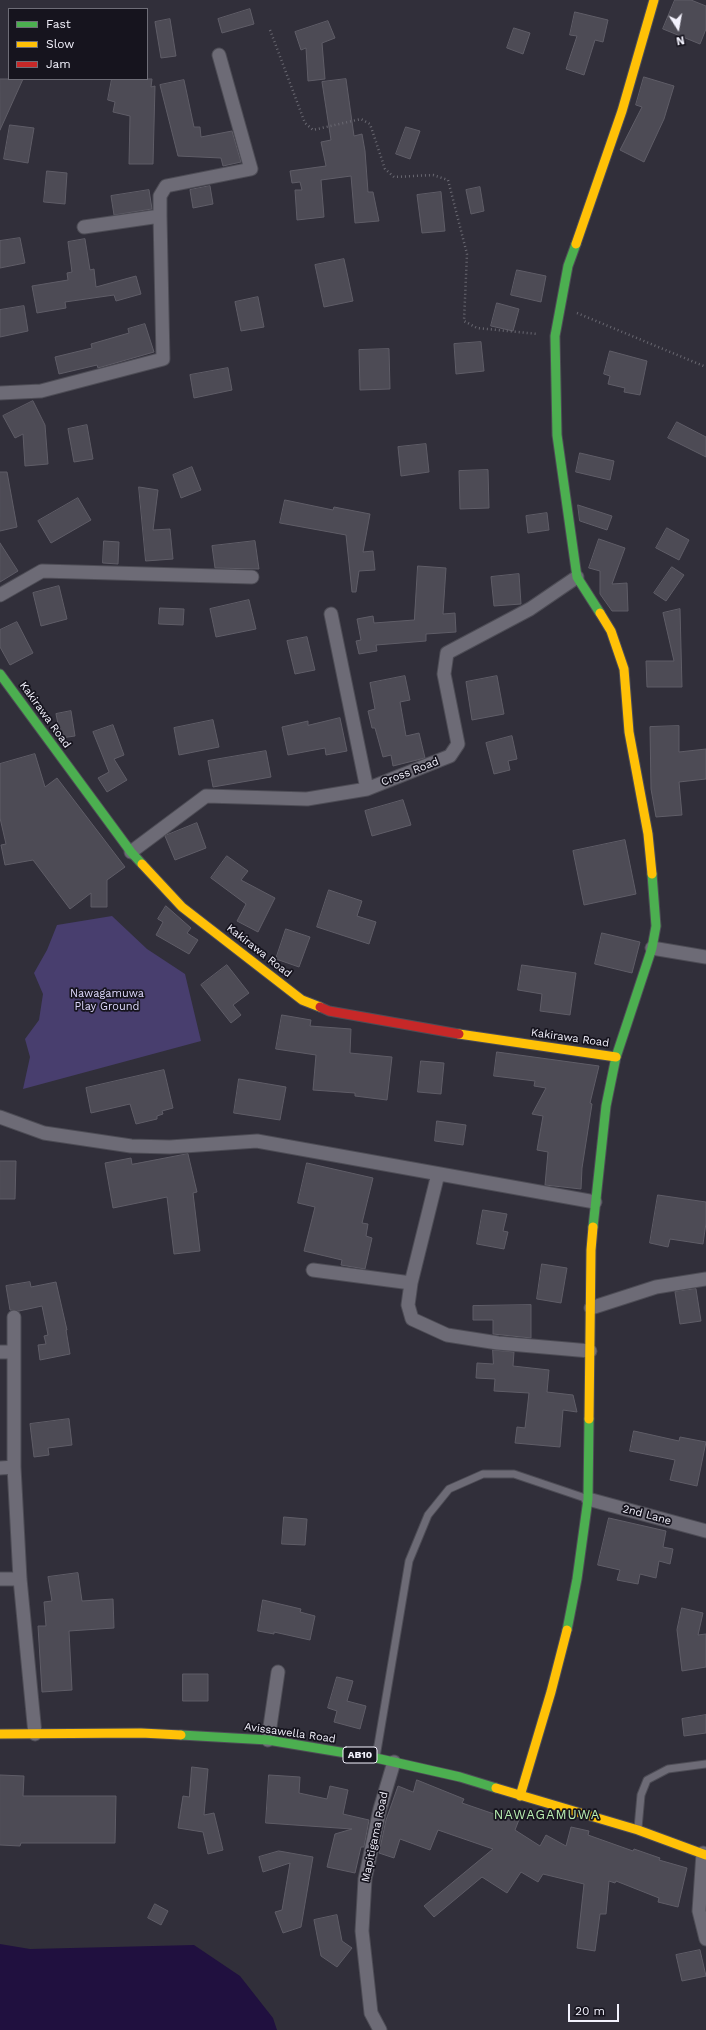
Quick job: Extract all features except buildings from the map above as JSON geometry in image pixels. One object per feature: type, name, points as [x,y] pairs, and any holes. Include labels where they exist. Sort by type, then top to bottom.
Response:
[{"type":"street","points":[[520,1796],[556,1673],[567,1628],[583,1538],[588,1499],[590,1308],[595,1202],[606,1106],[616,1056],[652,948],[656,926],[648,834],[629,732],[624,669],[611,631],[577,577],[557,434],[555,336],[568,266],[589,210],[622,111],[654,0]]},
{"type":"street","points":[[0,393],[41,391],[163,359],[160,196],[166,186],[251,169],[219,55]]},
{"type":"street","points":[[84,227],[160,216]]},
{"type":"street","points":[[0,595],[42,571],[252,576]]},
{"type":"street","name":"Cross Road","points":[[130,852],[206,796],[307,799],[366,789],[450,756],[458,744],[444,674],[447,653],[530,610],[577,577]]},
{"type":"street","points":[[331,614],[366,789]]},
{"type":"street","name":"Kakirawa Road","points":[[0,674],[130,852],[182,908],[302,1000],[329,1011],[497,1041],[616,1056]]},
{"type":"street","points":[[652,948],[706,956]]},
{"type":"street","points":[[0,1117],[44,1133],[131,1146],[170,1147],[257,1141],[595,1202]]},
{"type":"street","points":[[438,1174],[411,1283],[408,1305],[412,1319],[447,1335],[498,1343],[590,1351]]},
{"type":"street","points":[[313,1270],[411,1283]]},
{"type":"street","points":[[590,1308],[656,1287],[706,1279]]},
{"type":"street","points":[[14,1317],[14,1467],[20,1579],[35,1734]]},
{"type":"street","points":[[0,1352],[13,1352]]},
{"type":"street","points":[[0,1468],[14,1467]]},
{"type":"street","name":"2nd Lane","points":[[588,1499],[706,1531]]},
{"type":"street","points":[[0,1579],[20,1579]]},
{"type":"street","points":[[268,1740],[278,1672]]},
{"type":"street","name":"Avissawella Road","points":[[0,1734],[140,1732],[268,1740],[376,1758],[460,1777],[638,1830],[704,1854]]},
{"type":"street","name":"Mapitigama Road","points":[[380,2030],[371,2013],[362,1931],[365,1880],[380,1809],[394,1762]]},
{"type":"street","points":[[704,1854],[699,1911],[706,1939]]},
{"type":"lane","points":[[376,1758],[409,1561],[428,1514],[450,1489],[483,1474],[514,1474],[588,1499]]},
{"type":"lane","points":[[638,1830],[641,1795],[647,1780],[668,1769],[706,1764]]},
{"type":"path","points":[[270,30],[305,123],[312,130],[362,119],[370,124],[385,169],[394,178],[433,175],[448,180],[467,254],[464,322],[477,328],[555,336]]},
{"type":"path","points":[[560,306],[706,367]]},
{"type":"green space","name":"Nawagamuwa Play Ground","points":[[112,916],[147,949],[185,974],[201,1041],[23,1089],[30,1057],[25,1039],[39,1020],[43,994],[34,973],[47,950],[57,925]]},
{"type":"shaded area","points":[[0,1944],[30,1949],[194,1945],[240,1976],[273,2018],[277,2030],[0,2030]]},
{"type":"traffic: fast","points":[[576,244],[568,266],[555,336],[557,435],[577,577],[600,613]]},
{"type":"traffic: fast","points":[[0,674],[131,852],[142,864]]},
{"type":"traffic: fast","points":[[593,1227],[606,1106],[616,1057],[652,948],[656,926],[652,874]]},
{"type":"traffic: fast","points":[[567,1630],[577,1579],[588,1499],[589,1419]]},
{"type":"traffic: fast","points":[[181,1735],[268,1740],[376,1758],[460,1777],[496,1788]]},
{"type":"traffic: slow","points":[[576,244],[622,111],[654,0]]},
{"type":"traffic: slow","points":[[600,613],[611,631],[624,669],[629,732],[648,834],[652,874]]},
{"type":"traffic: slow","points":[[142,864],[182,907],[302,1000],[320,1007]]},
{"type":"traffic: slow","points":[[459,1034],[616,1057]]},
{"type":"traffic: slow","points":[[589,1419],[591,1250],[593,1227]]},
{"type":"traffic: slow","points":[[520,1796],[551,1692],[567,1630]]},
{"type":"traffic: slow","points":[[0,1734],[141,1733],[181,1735]]},
{"type":"traffic: slow","points":[[496,1788],[638,1830],[706,1855]]},
{"type":"traffic: jam","points":[[320,1007],[329,1011],[459,1034]]},
{"type":"district","name":"NAWAGAMUWA","points":[[547,1815]]}]
